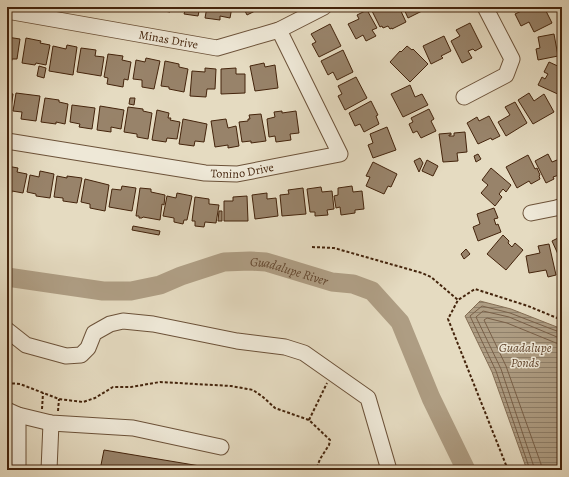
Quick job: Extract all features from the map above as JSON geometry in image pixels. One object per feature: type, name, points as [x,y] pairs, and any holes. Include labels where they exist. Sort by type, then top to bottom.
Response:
[{"type":"street","name":"Minas Drive","points":[[7,11],[217,48],[279,30],[324,7]]},
{"type":"street","points":[[464,97],[506,75],[512,59],[485,7]]},
{"type":"street","name":"Tonino Drive","points":[[7,140],[205,173],[237,174],[340,154],[279,30]]},
{"type":"street","points":[[531,213],[562,206]]},
{"type":"street","points":[[7,330],[26,345],[66,356],[81,355],[88,348],[94,333],[110,324],[123,321],[153,324],[285,347],[304,353],[368,398],[389,470]]},
{"type":"street","points":[[18,470],[13,412],[133,428],[222,447]]},
{"type":"street","points":[[49,470],[50,418]]},
{"type":"path","points":[[312,247],[334,248],[422,273],[431,277],[458,300]]},
{"type":"path","points":[[508,470],[448,319],[458,300],[474,290],[528,306],[562,320]]},
{"type":"path","points":[[309,420],[332,373]]},
{"type":"path","points":[[7,383],[20,384],[58,399],[83,402],[95,398],[112,387],[131,387],[160,382],[231,386],[253,390],[274,408],[309,420],[330,440],[329,445],[320,459],[316,470]]},
{"type":"path","points":[[43,393],[50,418]]},
{"type":"path","points":[[50,418],[58,399]]},
{"type":"water","name":"Guadalupe Ponds","points":[[480,301],[511,309],[562,329],[562,470],[527,470],[492,372],[465,316]]},
{"type":"building","points":[[171,7],[170,12],[145,8]]},
{"type":"building","points":[[175,7],[200,7],[198,16],[184,14],[185,11],[175,9]]},
{"type":"building","points":[[207,7],[232,7],[230,18],[220,16],[220,20],[205,18]]},
{"type":"building","points":[[243,7],[260,7],[247,15]]},
{"type":"building","points":[[374,7],[399,7],[406,22],[392,29],[388,26],[383,28],[382,26],[380,27],[371,9]]},
{"type":"building","points":[[403,7],[430,7],[408,18]]},
{"type":"building","points":[[512,7],[523,7],[514,12]]},
{"type":"building","points":[[530,7],[544,7],[552,23],[534,32],[529,22],[521,26],[515,14]]},
{"type":"building","points":[[367,10],[377,28],[372,30],[376,36],[366,41],[363,35],[356,39],[348,24],[359,19],[357,15]]},
{"type":"building","points":[[470,23],[482,47],[475,51],[473,49],[468,51],[472,58],[462,63],[451,41],[460,36],[456,30]]},
{"type":"building","points":[[330,24],[341,46],[319,57],[312,44],[316,42],[311,34]]},
{"type":"building","points":[[554,34],[558,56],[538,60],[536,49],[540,48],[538,37]]},
{"type":"building","points":[[444,36],[451,51],[441,56],[443,58],[431,64],[423,46]]},
{"type":"building","points":[[7,37],[20,39],[17,59],[12,59],[11,64],[7,63]]},
{"type":"building","points":[[26,38],[41,41],[40,43],[50,45],[46,65],[22,63]]},
{"type":"building","points":[[67,45],[77,47],[73,75],[49,71],[53,46],[66,49]]},
{"type":"building","points":[[407,46],[412,50],[413,49],[428,64],[410,82],[390,62]]},
{"type":"building","points":[[81,48],[96,50],[95,56],[104,57],[101,76],[77,72]]},
{"type":"building","points":[[343,50],[353,72],[337,80],[333,72],[328,75],[321,61]]},
{"type":"building","points":[[108,54],[123,56],[122,60],[131,62],[128,80],[124,79],[123,87],[107,84],[108,78],[104,77]]},
{"type":"building","points":[[146,58],[160,61],[154,89],[142,87],[142,80],[133,79],[136,60],[145,62]]},
{"type":"building","points":[[165,61],[179,64],[179,67],[188,69],[184,92],[161,86]]},
{"type":"building","points":[[549,62],[562,68],[562,96],[538,85],[542,77],[545,79],[548,74],[544,72]]},
{"type":"building","points":[[264,63],[265,67],[275,65],[278,88],[255,91],[250,66]]},
{"type":"building","points":[[39,66],[46,68],[44,78],[37,76]]},
{"type":"building","points":[[205,68],[216,69],[215,89],[207,89],[206,97],[190,96],[192,71],[205,72]]},
{"type":"building","points":[[236,68],[236,74],[245,74],[245,93],[221,94],[221,69]]},
{"type":"building","points":[[356,77],[367,98],[345,110],[338,96],[342,94],[338,86]]},
{"type":"building","points":[[410,85],[415,97],[422,94],[428,105],[403,117],[391,94]]},
{"type":"building","points":[[7,93],[13,94],[10,115],[7,114]]},
{"type":"building","points":[[16,93],[40,96],[36,121],[21,119],[22,112],[13,111]]},
{"type":"building","points":[[529,93],[534,101],[544,94],[554,112],[533,124],[518,100]]},
{"type":"building","points":[[45,98],[59,100],[59,102],[68,104],[65,124],[56,122],[56,124],[41,122]]},
{"type":"building","points":[[130,98],[135,98],[134,105],[129,104]]},
{"type":"building","points":[[371,101],[378,115],[376,116],[379,124],[364,132],[360,124],[355,126],[349,113]]},
{"type":"building","points":[[515,102],[527,123],[506,136],[498,122],[510,115],[505,107]]},
{"type":"building","points":[[72,105],[95,108],[92,129],[79,127],[80,124],[70,122]]},
{"type":"building","points":[[100,106],[124,110],[121,129],[111,127],[111,132],[97,130]]},
{"type":"building","points":[[128,107],[143,109],[143,111],[152,113],[148,139],[137,137],[137,134],[124,132]]},
{"type":"building","points":[[429,109],[434,119],[431,121],[436,131],[421,138],[417,131],[413,133],[409,124],[413,122],[411,118]]},
{"type":"building","points":[[157,110],[169,113],[168,118],[171,118],[170,120],[180,122],[177,139],[167,138],[166,142],[152,140]]},
{"type":"building","points":[[282,111],[282,113],[296,111],[299,133],[290,134],[291,140],[276,142],[275,136],[269,137],[267,119],[275,117],[274,112]]},
{"type":"building","points":[[261,114],[266,141],[251,143],[251,141],[242,142],[239,122],[248,121],[248,119],[250,119],[249,115]]},
{"type":"building","points":[[489,116],[500,136],[478,144],[467,123],[477,117],[479,121]]},
{"type":"building","points":[[183,119],[207,124],[204,142],[195,141],[194,146],[179,144]]},
{"type":"building","points":[[226,119],[228,128],[236,126],[239,146],[228,148],[228,145],[215,147],[211,121]]},
{"type":"building","points":[[387,127],[396,150],[373,158],[368,145],[373,143],[370,134]]},
{"type":"building","points":[[465,132],[467,152],[457,153],[458,161],[443,162],[439,134],[451,133],[449,136],[454,136],[454,133]]},
{"type":"building","points":[[478,154],[481,159],[476,162],[474,156]]},
{"type":"building","points":[[548,154],[552,162],[562,158],[562,177],[560,178],[559,175],[553,177],[554,179],[546,183],[535,161]]},
{"type":"building","points":[[528,155],[535,169],[537,168],[540,179],[531,184],[529,181],[517,188],[506,167]]},
{"type":"building","points":[[420,158],[423,163],[419,172],[414,161]]},
{"type":"building","points":[[427,160],[438,166],[433,176],[422,171]]},
{"type":"building","points":[[373,162],[397,174],[391,187],[388,186],[384,194],[366,186],[370,177],[366,176]]},
{"type":"building","points":[[7,166],[18,168],[17,172],[27,174],[23,193],[12,191],[11,196],[7,195]]},
{"type":"building","points":[[491,168],[511,185],[506,192],[503,189],[499,194],[502,197],[495,206],[481,193],[488,185],[482,180]]},
{"type":"building","points":[[40,171],[54,174],[50,198],[36,196],[36,194],[27,192],[30,175],[39,177]]},
{"type":"building","points":[[57,176],[82,178],[77,203],[63,201],[63,198],[54,197]]},
{"type":"building","points":[[85,179],[109,185],[105,211],[90,208],[90,204],[81,202]]},
{"type":"building","points":[[122,186],[136,188],[132,211],[109,207],[112,189],[121,190]]},
{"type":"building","points":[[352,186],[353,192],[362,191],[364,209],[355,210],[355,213],[341,215],[340,207],[336,208],[334,196],[338,195],[338,188]]},
{"type":"building","points":[[321,187],[322,192],[332,191],[334,209],[327,210],[328,215],[315,216],[315,212],[310,212],[307,189]]},
{"type":"building","points":[[140,188],[151,189],[151,192],[165,195],[160,220],[143,217],[139,218],[139,216],[136,216]]},
{"type":"building","points":[[303,188],[306,214],[282,216],[280,195],[289,194],[288,190]]},
{"type":"building","points":[[177,193],[192,196],[187,220],[184,220],[183,224],[174,222],[174,218],[163,216],[167,196],[176,198]]},
{"type":"building","points":[[267,193],[267,199],[276,198],[278,216],[255,219],[252,195]]},
{"type":"building","points":[[247,196],[248,221],[224,221],[224,201],[233,201],[233,197]]},
{"type":"building","points":[[195,197],[209,199],[209,204],[219,205],[216,223],[205,222],[204,227],[195,226],[195,221],[192,221]]},
{"type":"building","points":[[494,208],[498,218],[494,219],[501,232],[478,241],[473,227],[480,224],[477,214]]},
{"type":"building","points":[[219,211],[222,211],[222,221],[218,221]]},
{"type":"building","points":[[133,226],[160,231],[159,235],[132,230]]},
{"type":"building","points":[[503,235],[512,247],[515,243],[523,250],[506,270],[487,254]]},
{"type":"building","points":[[562,236],[562,263],[552,241]]},
{"type":"building","points":[[549,244],[556,275],[548,277],[546,270],[529,273],[526,256],[540,253],[538,246]]},
{"type":"building","points":[[466,249],[470,254],[464,259],[461,254]]},
{"type":"building","points":[[104,450],[200,466],[200,470],[100,470]]},
{"type":"waterway","name":"Guadalupe River","points":[[7,277],[103,291],[131,291],[160,285],[181,276],[224,262],[250,261],[266,262],[332,282],[353,284],[372,291],[400,322],[431,398],[466,470]]}]
